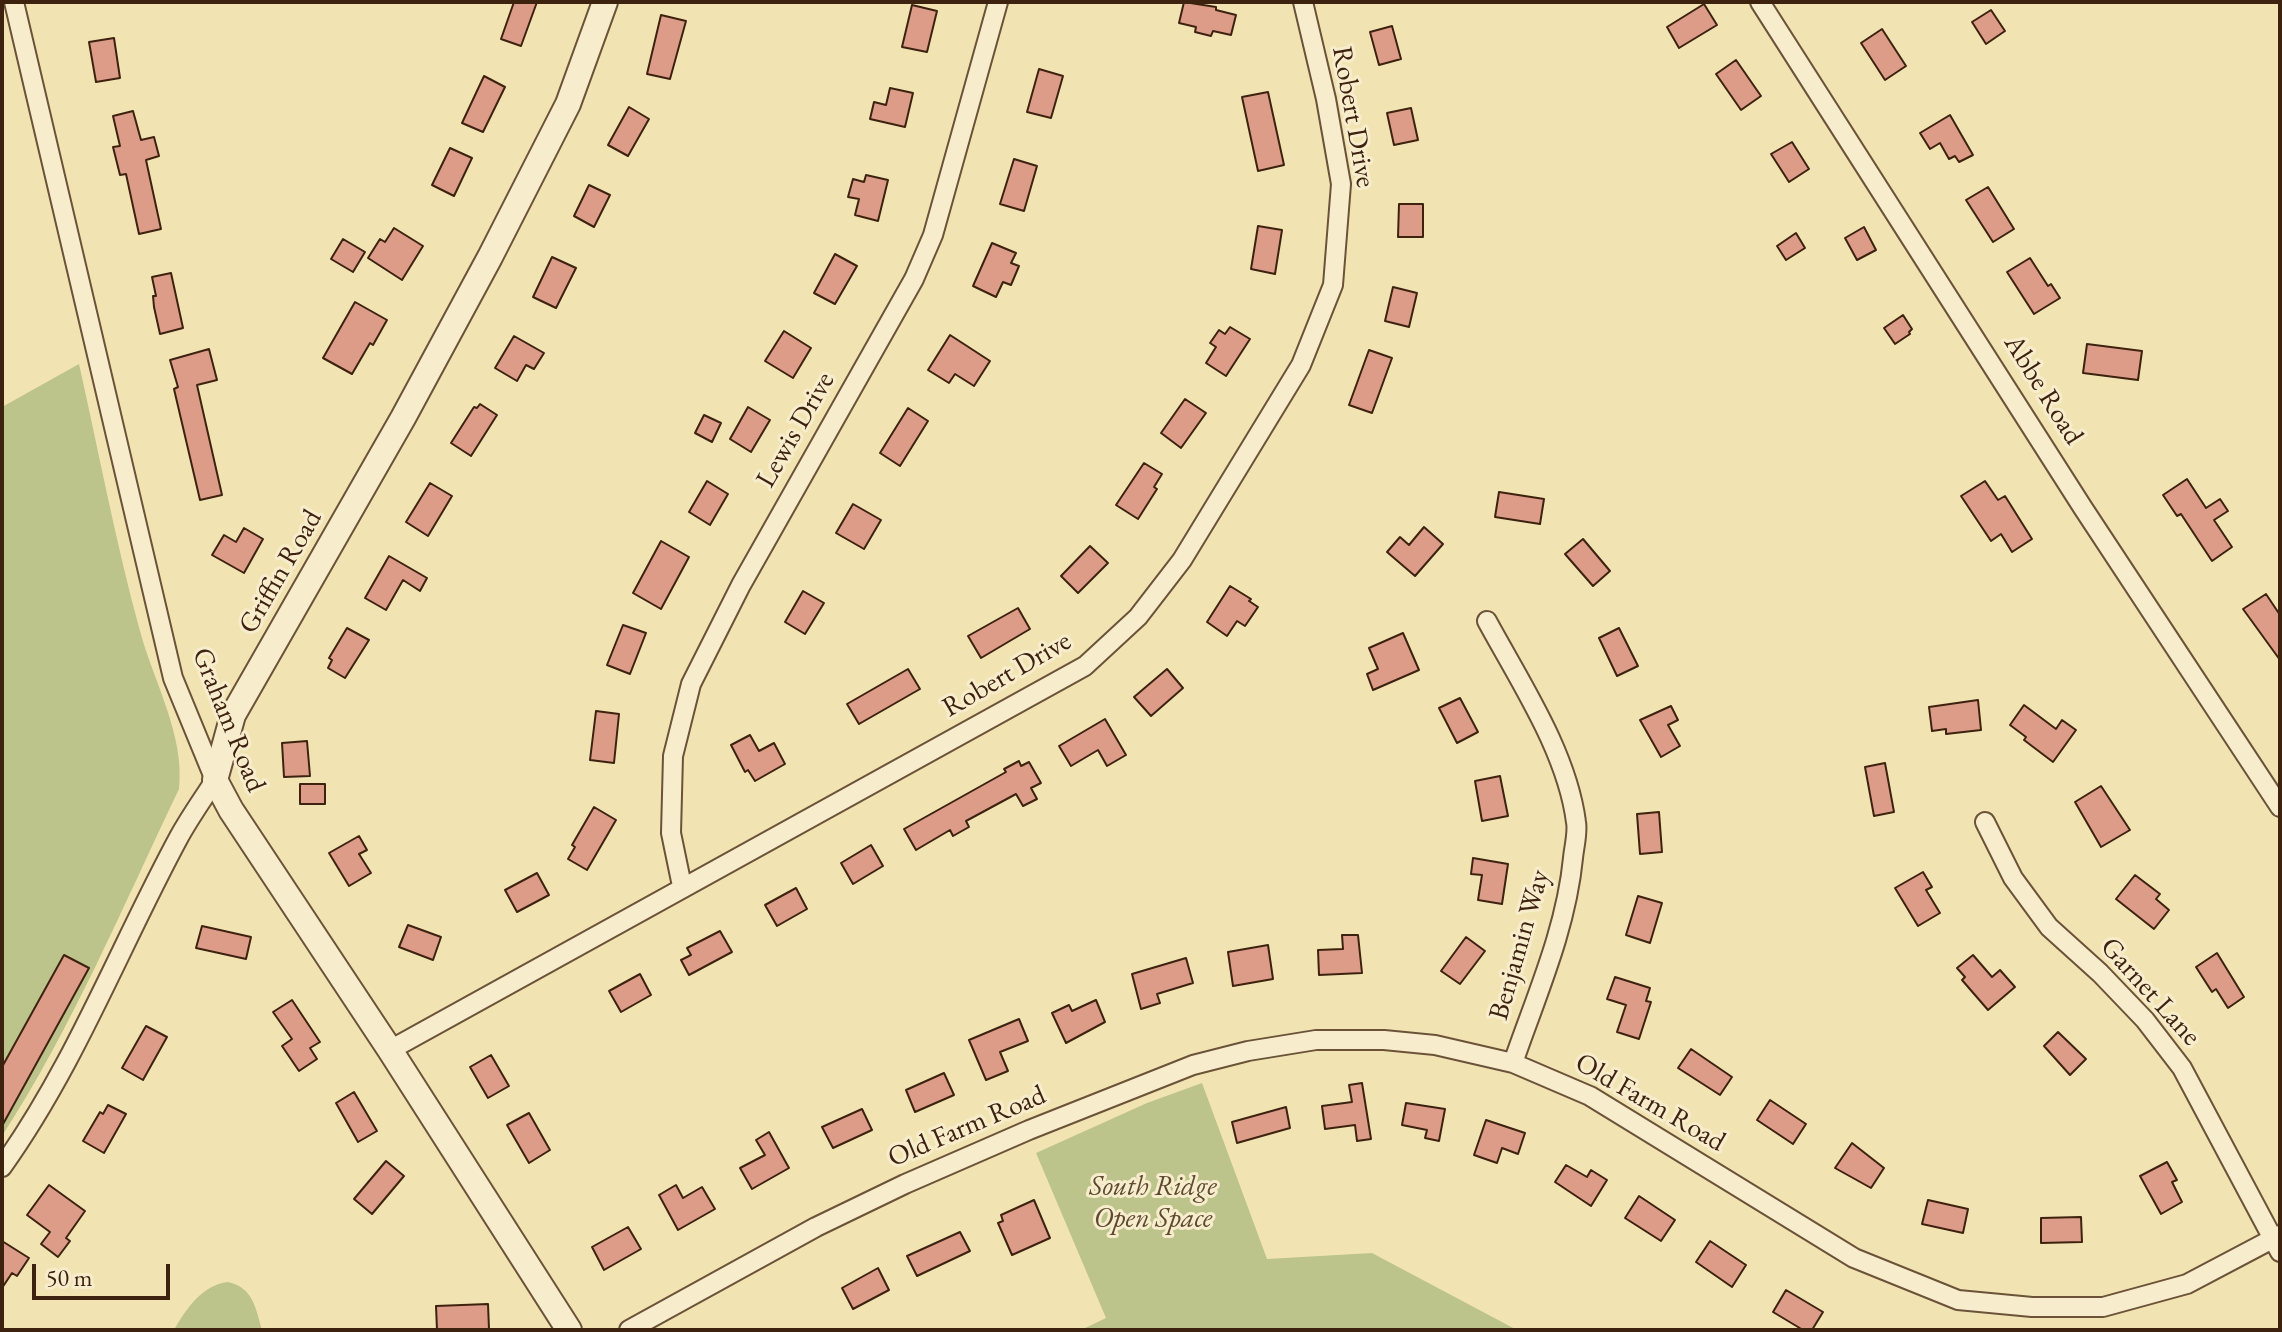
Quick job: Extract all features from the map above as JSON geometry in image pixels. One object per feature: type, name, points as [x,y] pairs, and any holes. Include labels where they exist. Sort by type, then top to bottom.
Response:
[{"type":"street","name":"Graham Road","points":[[14,2],[173,678],[215,780],[231,810],[390,1050],[569,1330]]},
{"type":"street","name":"Griffin Road","points":[[2,1167],[63,1069],[180,835],[215,780],[233,715],[403,418],[490,257],[568,104],[605,2]]},
{"type":"street","name":"Lewis Drive","points":[[682,886],[671,833],[673,756],[691,684],[741,585],[914,279],[933,235],[998,2]]},
{"type":"street","name":"Robert Drive","points":[[390,1050],[1085,666],[1138,617],[1182,560],[1301,365],[1333,285],[1341,184],[1326,99],[1303,2]]},
{"type":"street","name":"Abbe Road","points":[[1760,2],[2092,521],[2280,807]]},
{"type":"street","name":"Benjamin Way","points":[[1487,621],[1555,751],[1577,823],[1570,892],[1513,1063]]},
{"type":"street","name":"Garnet Lane","points":[[1985,822],[2013,878],[2049,927],[2100,973],[2145,1020],[2182,1068],[2278,1242]]},
{"type":"street","name":"Old Farm Road","points":[[629,1330],[816,1227],[1029,1130],[1193,1065],[1248,1051],[1316,1040],[1384,1040],[1435,1045],[1513,1063],[1590,1096],[1854,1258],[1958,1300],[2032,1307],[2103,1307],[2187,1284],[2278,1242]]},
{"type":"green space","points":[[79,364],[131,598],[173,729],[180,769],[179,789],[74,1010],[2,1136],[2,407]]},
{"type":"green space","name":"South Ridge Open Space","points":[[1202,1083],[1267,1259],[1372,1253],[1517,1330],[1081,1330],[1106,1318],[1036,1153],[1147,1103]]},
{"type":"green space","points":[[228,1282],[248,1294],[262,1330],[174,1330],[203,1293]]},
{"type":"building","points":[[514,2],[537,2],[521,46],[501,39]]},
{"type":"building","points":[[1184,2],[1216,7],[1216,10],[1236,15],[1231,35],[1213,31],[1211,36],[1195,32],[1196,27],[1179,23]]},
{"type":"building","points":[[1704,4],[1717,25],[1679,48],[1667,27]]},
{"type":"building","points":[[912,5],[937,11],[927,52],[902,47]]},
{"type":"building","points":[[1991,10],[2005,31],[1986,44],[1972,22]]},
{"type":"building","points":[[661,15],[686,21],[670,79],[647,74]]},
{"type":"building","points":[[1392,26],[1401,59],[1379,65],[1370,32]]},
{"type":"building","points":[[1882,29],[1906,66],[1885,80],[1861,43]]},
{"type":"building","points":[[114,38],[120,78],[96,82],[89,42]]},
{"type":"building","points":[[1736,60],[1761,96],[1741,110],[1716,74]]},
{"type":"building","points":[[1039,69],[1063,76],[1051,118],[1027,112]]},
{"type":"building","points":[[484,76],[505,87],[483,132],[462,123]]},
{"type":"building","points":[[890,88],[913,93],[905,127],[870,119],[874,102],[886,105]]},
{"type":"building","points":[[1268,92],[1284,165],[1258,171],[1242,97]]},
{"type":"building","points":[[629,107],[649,119],[628,156],[608,145]]},
{"type":"building","points":[[1411,108],[1418,140],[1394,145],[1387,113]]},
{"type":"building","points":[[133,111],[141,140],[154,137],[159,156],[146,160],[161,229],[139,234],[126,174],[120,175],[113,147],[120,146],[113,116]]},
{"type":"building","points":[[1950,115],[1973,155],[1959,162],[1955,156],[1949,159],[1940,143],[1930,149],[1920,133]]},
{"type":"building","points":[[1792,142],[1809,169],[1789,182],[1771,154]]},
{"type":"building","points":[[450,148],[472,158],[454,196],[432,185]]},
{"type":"building","points":[[1014,159],[1037,166],[1024,211],[1000,204]]},
{"type":"building","points":[[866,175],[888,180],[878,221],[855,215],[859,199],[848,197],[853,179],[864,182]]},
{"type":"building","points":[[589,185],[610,195],[594,227],[574,216]]},
{"type":"building","points":[[1988,187],[2014,229],[1993,242],[1966,200]]},
{"type":"building","points":[[1399,204],[1423,204],[1423,237],[1398,237]]},
{"type":"building","points":[[1258,226],[1282,230],[1275,274],[1251,269]]},
{"type":"building","points":[[1864,227],[1876,250],[1857,260],[1845,238]]},
{"type":"building","points":[[394,228],[423,246],[402,280],[368,258],[380,239],[385,242]]},
{"type":"building","points":[[1796,233],[1805,248],[1786,260],[1777,246]]},
{"type":"building","points":[[343,239],[365,252],[353,272],[331,259]]},
{"type":"building","points":[[992,243],[1016,253],[1011,263],[1019,266],[1011,285],[1003,282],[996,297],[973,286]]},
{"type":"building","points":[[835,254],[857,266],[835,304],[814,293]]},
{"type":"building","points":[[552,257],[576,268],[556,308],[533,297]]},
{"type":"building","points":[[2030,258],[2060,298],[2034,314],[2007,272]]},
{"type":"building","points":[[171,273],[183,328],[160,334],[152,277]]},
{"type":"building","points":[[1393,287],[1417,293],[1409,327],[1385,321]]},
{"type":"building","points":[[355,302],[387,320],[352,374],[323,358]]},
{"type":"building","points":[[1903,315],[1912,329],[1910,334],[1895,344],[1884,328]]},
{"type":"building","points":[[1230,327],[1250,339],[1226,376],[1206,363],[1216,347],[1210,343],[1219,330],[1225,334]]},
{"type":"building","points":[[784,331],[811,348],[793,378],[765,361]]},
{"type":"building","points":[[950,335],[990,361],[974,386],[955,374],[949,383],[928,370]]},
{"type":"building","points":[[514,336],[544,353],[534,369],[526,365],[517,381],[495,368]]},
{"type":"building","points":[[2087,344],[2142,351],[2138,380],[2083,373]]},
{"type":"building","points":[[209,349],[217,380],[197,385],[222,495],[200,500],[170,360]]},
{"type":"building","points":[[1369,350],[1392,358],[1372,413],[1349,405]]},
{"type":"building","points":[[1185,399],[1206,413],[1181,448],[1161,433]]},
{"type":"building","points":[[480,404],[497,415],[471,456],[451,443],[474,407]]},
{"type":"building","points":[[748,407],[770,420],[751,452],[730,439]]},
{"type":"building","points":[[908,408],[928,421],[900,466],[880,453]]},
{"type":"building","points":[[704,415],[721,423],[712,442],[695,433]]},
{"type":"building","points":[[1144,463],[1162,474],[1154,487],[1157,489],[1138,519],[1116,505]]},
{"type":"building","points":[[2187,479],[2206,508],[2220,499],[2228,511],[2214,520],[2232,547],[2212,561],[2181,514],[2177,516],[2163,495]]},
{"type":"building","points":[[707,481],[728,494],[710,525],[689,512]]},
{"type":"building","points":[[1985,481],[1998,500],[2005,496],[2032,539],[2012,552],[2001,534],[1991,541],[1961,496]]},
{"type":"building","points":[[430,483],[452,496],[428,536],[406,522]]},
{"type":"building","points":[[1499,492],[1544,499],[1540,524],[1495,517]]},
{"type":"building","points":[[853,504],[881,520],[864,549],[836,533]]},
{"type":"building","points":[[1424,527],[1443,544],[1415,576],[1387,552],[1400,537],[1409,545]]},
{"type":"building","points":[[244,528],[263,539],[244,573],[212,555],[224,535],[236,542]]},
{"type":"building","points":[[1583,539],[1610,571],[1593,586],[1565,554]]},
{"type":"building","points":[[661,541],[689,557],[661,609],[633,593]]},
{"type":"building","points":[[1090,546],[1108,563],[1078,593],[1061,576]]},
{"type":"building","points":[[389,556],[427,578],[420,591],[403,580],[386,610],[365,598]]},
{"type":"building","points":[[1230,586],[1258,607],[1245,626],[1237,621],[1227,636],[1207,622]]},
{"type":"building","points":[[803,591],[824,603],[805,634],[785,622]]},
{"type":"building","points":[[2266,594],[2280,615],[2280,660],[2243,609]]},
{"type":"building","points":[[1018,608],[1030,629],[981,658],[968,636]]},
{"type":"building","points":[[623,625],[646,633],[630,674],[607,665]]},
{"type":"building","points":[[347,628],[369,640],[345,678],[328,668],[332,660],[329,658]]},
{"type":"building","points":[[1619,628],[1638,666],[1617,676],[1599,638]]},
{"type":"building","points":[[1403,633],[1419,670],[1373,690],[1367,674],[1378,669],[1369,648]]},
{"type":"building","points":[[908,669],[920,689],[859,724],[847,704]]},
{"type":"building","points":[[1167,669],[1183,688],[1151,716],[1134,697]]},
{"type":"building","points":[[1460,698],[1478,732],[1457,743],[1439,708]]},
{"type":"building","points":[[1978,700],[1981,730],[1946,734],[1946,729],[1932,731],[1929,707]]},
{"type":"building","points":[[2024,705],[2056,729],[2062,720],[2076,730],[2053,762],[2010,725]]},
{"type":"building","points":[[1671,706],[1678,720],[1668,725],[1680,746],[1661,757],[1640,720]]},
{"type":"building","points":[[596,711],[619,714],[614,763],[590,760]]},
{"type":"building","points":[[1105,719],[1126,755],[1107,766],[1098,750],[1071,766],[1059,746]]},
{"type":"building","points":[[750,735],[759,751],[774,743],[785,764],[755,781],[748,770],[745,772],[731,745]]},
{"type":"building","points":[[307,741],[310,776],[284,777],[282,743]]},
{"type":"building","points":[[1019,761],[1021,766],[1029,762],[1041,783],[1031,788],[1037,799],[1023,806],[1016,794],[966,821],[969,827],[953,836],[950,830],[916,850],[904,829],[1006,772],[1004,769]]},
{"type":"building","points":[[1885,763],[1894,812],[1874,816],[1865,767]]},
{"type":"building","points":[[1500,776],[1508,816],[1482,821],[1475,781]]},
{"type":"building","points":[[300,784],[325,784],[325,804],[300,804]]},
{"type":"building","points":[[2101,786],[2130,830],[2101,847],[2075,802]]},
{"type":"building","points":[[594,807],[616,820],[587,870],[568,859],[575,847],[572,845]]},
{"type":"building","points":[[1659,812],[1662,852],[1640,854],[1637,814]]},
{"type":"building","points":[[359,836],[367,850],[359,854],[371,873],[349,886],[329,853]]},
{"type":"building","points":[[871,845],[883,866],[853,884],[841,863]]},
{"type":"building","points":[[1473,858],[1508,864],[1502,904],[1478,900],[1482,875],[1471,874]]},
{"type":"building","points":[[1923,872],[1932,887],[1926,890],[1940,913],[1918,926],[1895,888]]},
{"type":"building","points":[[537,873],[549,895],[517,912],[505,890]]},
{"type":"building","points":[[2135,875],[2160,894],[2156,899],[2169,910],[2154,929],[2116,899]]},
{"type":"building","points":[[796,888],[807,909],[777,926],[765,905]]},
{"type":"building","points":[[1638,896],[1662,903],[1650,943],[1626,935]]},
{"type":"building","points":[[408,925],[441,937],[433,960],[399,947]]},
{"type":"building","points":[[202,926],[251,937],[246,959],[196,948]]},
{"type":"building","points":[[720,931],[732,952],[689,975],[681,960],[691,955],[687,948]]},
{"type":"building","points":[[1342,935],[1358,935],[1362,973],[1319,975],[1318,950],[1343,949]]},
{"type":"building","points":[[1466,937],[1485,951],[1460,984],[1441,971]]},
{"type":"building","points":[[1268,945],[1273,979],[1233,986],[1228,952]]},
{"type":"building","points":[[2217,953],[2244,997],[2228,1008],[2216,989],[2212,992],[2196,967]]},
{"type":"building","points":[[64,955],[89,968],[2,1126],[2,1067]]},
{"type":"building","points":[[1973,955],[1992,977],[2000,970],[2015,987],[1988,1010],[1962,980],[1965,977],[1957,968]]},
{"type":"building","points":[[1186,958],[1193,983],[1157,994],[1160,1003],[1141,1009],[1132,974]]},
{"type":"building","points":[[640,974],[651,995],[621,1012],[609,991]]},
{"type":"building","points":[[1615,977],[1650,988],[1646,1001],[1651,1002],[1639,1039],[1617,1032],[1626,1005],[1607,999]]},
{"type":"building","points":[[292,1000],[320,1042],[310,1048],[317,1059],[299,1071],[282,1046],[292,1039],[273,1012]]},
{"type":"building","points":[[1096,1000],[1105,1022],[1066,1043],[1052,1013],[1069,1005],[1072,1011]]},
{"type":"building","points":[[1019,1019],[1028,1041],[1000,1052],[1008,1071],[986,1080],[969,1040]]},
{"type":"building","points":[[146,1026],[167,1037],[143,1080],[122,1068]]},
{"type":"building","points":[[2058,1032],[2086,1059],[2070,1075],[2044,1046]]},
{"type":"building","points":[[1691,1049],[1732,1077],[1720,1095],[1678,1068]]},
{"type":"building","points":[[491,1055],[509,1086],[488,1098],[470,1067]]},
{"type":"building","points":[[944,1073],[954,1095],[915,1112],[906,1090]]},
{"type":"building","points":[[1362,1083],[1371,1139],[1357,1141],[1355,1125],[1325,1129],[1322,1106],[1352,1102],[1349,1085]]},
{"type":"building","points":[[354,1092],[377,1131],[358,1142],[336,1103]]},
{"type":"building","points":[[1770,1100],[1806,1124],[1793,1144],[1757,1120]]},
{"type":"building","points":[[1406,1103],[1445,1109],[1439,1141],[1425,1138],[1427,1130],[1402,1125]]},
{"type":"building","points":[[108,1105],[126,1114],[104,1153],[83,1141],[100,1112],[103,1114]]},
{"type":"building","points":[[1286,1107],[1290,1128],[1237,1143],[1232,1122]]},
{"type":"building","points":[[862,1109],[872,1130],[833,1148],[822,1127]]},
{"type":"building","points":[[529,1113],[550,1150],[529,1163],[507,1125]]},
{"type":"building","points":[[1486,1120],[1525,1133],[1518,1154],[1502,1148],[1497,1163],[1474,1155]]},
{"type":"building","points":[[769,1132],[789,1168],[752,1189],[740,1168],[765,1155],[756,1140]]},
{"type":"building","points":[[1852,1143],[1884,1168],[1871,1188],[1835,1168]]},
{"type":"building","points":[[386,1161],[404,1176],[372,1214],[354,1199]]},
{"type":"building","points":[[2167,1162],[2177,1180],[2172,1182],[2182,1202],[2161,1214],[2140,1176]]},
{"type":"building","points":[[1566,1165],[1587,1177],[1591,1170],[1607,1180],[1591,1206],[1555,1182]]},
{"type":"building","points":[[49,1185],[85,1211],[66,1238],[70,1241],[58,1257],[41,1244],[50,1232],[27,1215]]},
{"type":"building","points":[[676,1185],[683,1198],[702,1187],[715,1209],[678,1230],[659,1195]]},
{"type":"building","points":[[1639,1196],[1675,1220],[1661,1241],[1625,1218]]},
{"type":"building","points":[[1034,1200],[1050,1238],[1012,1255],[998,1223],[1003,1221],[1001,1215]]},
{"type":"building","points":[[1928,1200],[1968,1209],[1963,1233],[1922,1224]]},
{"type":"building","points":[[2081,1217],[2082,1242],[2041,1243],[2041,1218]]},
{"type":"building","points":[[628,1227],[641,1249],[604,1270],[592,1247]]},
{"type":"building","points":[[960,1232],[970,1251],[917,1276],[907,1256]]},
{"type":"building","points":[[2,1241],[29,1258],[17,1276],[12,1273],[2,1288]]},
{"type":"building","points":[[1710,1241],[1746,1265],[1732,1287],[1696,1262]]},
{"type":"building","points":[[878,1268],[889,1290],[853,1309],[842,1288]]},
{"type":"building","points":[[1786,1290],[1823,1312],[1812,1330],[1803,1330],[1773,1312]]},
{"type":"building","points":[[488,1304],[489,1329],[437,1330],[436,1306]]}]
